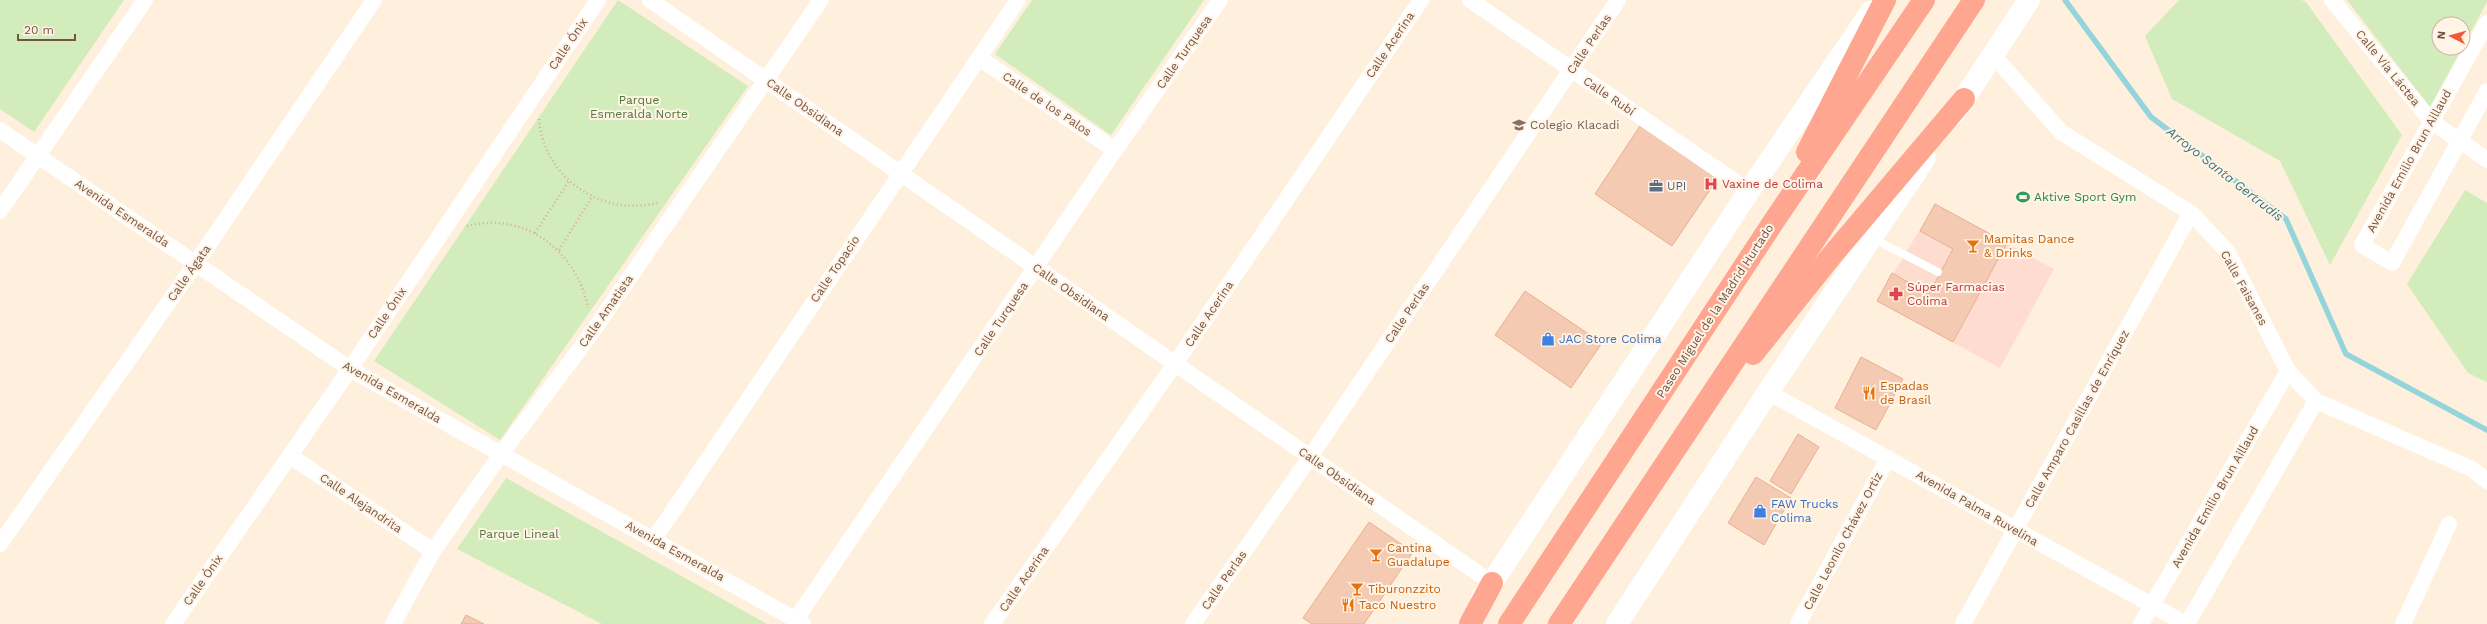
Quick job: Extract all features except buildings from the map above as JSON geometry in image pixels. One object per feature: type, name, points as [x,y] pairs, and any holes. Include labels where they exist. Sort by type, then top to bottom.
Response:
[{"type":"highway","points":[[1774,221],[1828,109],[1865,42],[1885,0]]},
{"type":"highway","name":"Paseo Miguel de la Madrid Hurtado","points":[[1509,624],[1774,221],[1924,0]]},
{"type":"highway","points":[[1559,624],[1974,0]]},
{"type":"highway","points":[[1690,426],[1766,338],[1833,254],[1964,99]]},
{"type":"highway","points":[[1470,624],[1492,583]]},
{"type":"street","points":[[0,211],[145,0]]},
{"type":"street","name":"Calle Ágata","points":[[0,544],[196,263],[374,0]]},
{"type":"street","name":"Calle Ónix","points":[[173,624],[350,369],[598,0]]},
{"type":"street","name":"Calle Obsidiana","points":[[650,0],[1492,583]]},
{"type":"street","name":"Calle Amatista","points":[[393,624],[433,551],[501,454],[588,338],[821,0]]},
{"type":"street","name":"Calle Topacio","points":[[654,539],[1018,0]]},
{"type":"street","name":"Calle Turquesa","points":[[800,622],[1115,150],[1220,0]]},
{"type":"street","name":"Calle Acerina","points":[[992,624],[1175,364],[1421,0]]},
{"type":"street","name":"Calle Rubí","points":[[1470,0],[1749,191]]},
{"type":"street","name":"Calle Perlas","points":[[1194,624],[1310,457],[1618,0]]},
{"type":"street","points":[[1465,624],[1749,191],[1879,0]]},
{"type":"street","points":[[1617,624],[1768,392],[2029,0]]},
{"type":"street","name":"Calle Vía Láctea","points":[[2332,0],[2431,121],[2487,160]]},
{"type":"street","name":"Avenida Emilio Brun Aillaud","points":[[2487,22],[2362,245],[2392,263],[2487,91]]},
{"type":"street","name":"Calle Faisanes","points":[[1993,55],[2061,132],[2191,213],[2227,252],[2288,371],[2316,401],[2472,469],[2487,481]]},
{"type":"street","name":"Calle de los Palos","points":[[979,58],[1115,150]]},
{"type":"street","name":"Avenida Esmeralda","points":[[0,130],[350,369],[800,622]]},
{"type":"street","name":"Calle Amparo Casillas de Enríquez","points":[[1963,624],[2016,531],[2191,213]]},
{"type":"street","name":"Avenida Emilio Brun Aillaud","points":[[2141,624],[2288,371]]},
{"type":"street","name":"Avenida Palma Ruvelina","points":[[1768,392],[2151,606],[2186,624]]},
{"type":"street","points":[[2186,624],[2316,401]]},
{"type":"street","name":"Calle Alejandrita","points":[[290,456],[433,551]]},
{"type":"street","name":"Calle Leonilo Chávez Ortiz","points":[[1798,624],[1888,458]]},
{"type":"street","points":[[2403,624],[2449,524]]},
{"type":"lane","points":[[1871,238],[1938,272]]},
{"type":"path","points":[[539,117],[540,129],[546,149],[555,166],[569,181],[592,197],[614,204],[636,206],[664,201]]},
{"type":"path","points":[[535,233],[569,181]]},
{"type":"path","points":[[559,250],[592,197]]},
{"type":"path","points":[[437,239],[457,229],[494,222],[518,226],[535,233],[559,250],[569,261],[584,291],[589,314],[588,338]]},
{"type":"shaded area","points":[[1935,204],[2054,269],[2000,368],[1877,301]]},
{"type":"green space","points":[[0,0],[124,0],[34,132],[0,109]]},
{"type":"green space","name":"Parque Esmeralda Norte","points":[[618,0],[748,86],[500,440],[374,361]]},
{"type":"green space","points":[[1032,0],[1204,0],[1111,135],[995,54]]},
{"type":"green space","points":[[2179,0],[2301,0],[2306,2],[2402,135],[2330,265],[2280,161],[2172,99],[2145,36]]},
{"type":"green space","points":[[2347,0],[2487,0],[2471,31],[2471,16],[2431,16],[2431,56],[2458,56],[2430,107]]},
{"type":"green space","points":[[2465,190],[2487,203],[2487,382],[2468,373],[2407,284]]},
{"type":"green space","name":"Parque Lineal","points":[[506,478],[767,624],[602,624],[457,549]]},
{"type":"waterway","name":"Arroyo Santa Gertrudis","points":[[2065,0],[2151,117],[2286,219],[2346,354],[2487,430]]},
{"type":"place","name":"Colegio Klacadi","points":[[1519,125]]},
{"type":"place","name":"Vaxine de Colima","points":[[1711,184]]},
{"type":"place","name":"UPI","points":[[1656,186]]},
{"type":"place","name":"Aktive Sport Gym","points":[[2023,197]]},
{"type":"place","name":"Mamitas Dance & Drinks","points":[[1973,246]]},
{"type":"place","name":"Súper Farmacias Colima","points":[[1896,294]]},
{"type":"place","name":"JAC Store Colima","points":[[1548,339]]},
{"type":"place","name":"Espadas de Brasil","points":[[1869,393]]},
{"type":"place","name":"FAW Trucks Colima","points":[[1760,511]]},
{"type":"place","name":"Cantina Guadalupe","points":[[1376,555]]},
{"type":"place","name":"Tiburonzzito","points":[[1357,589]]},
{"type":"place","name":"Taco Nuestro","points":[[1348,605]]}]
